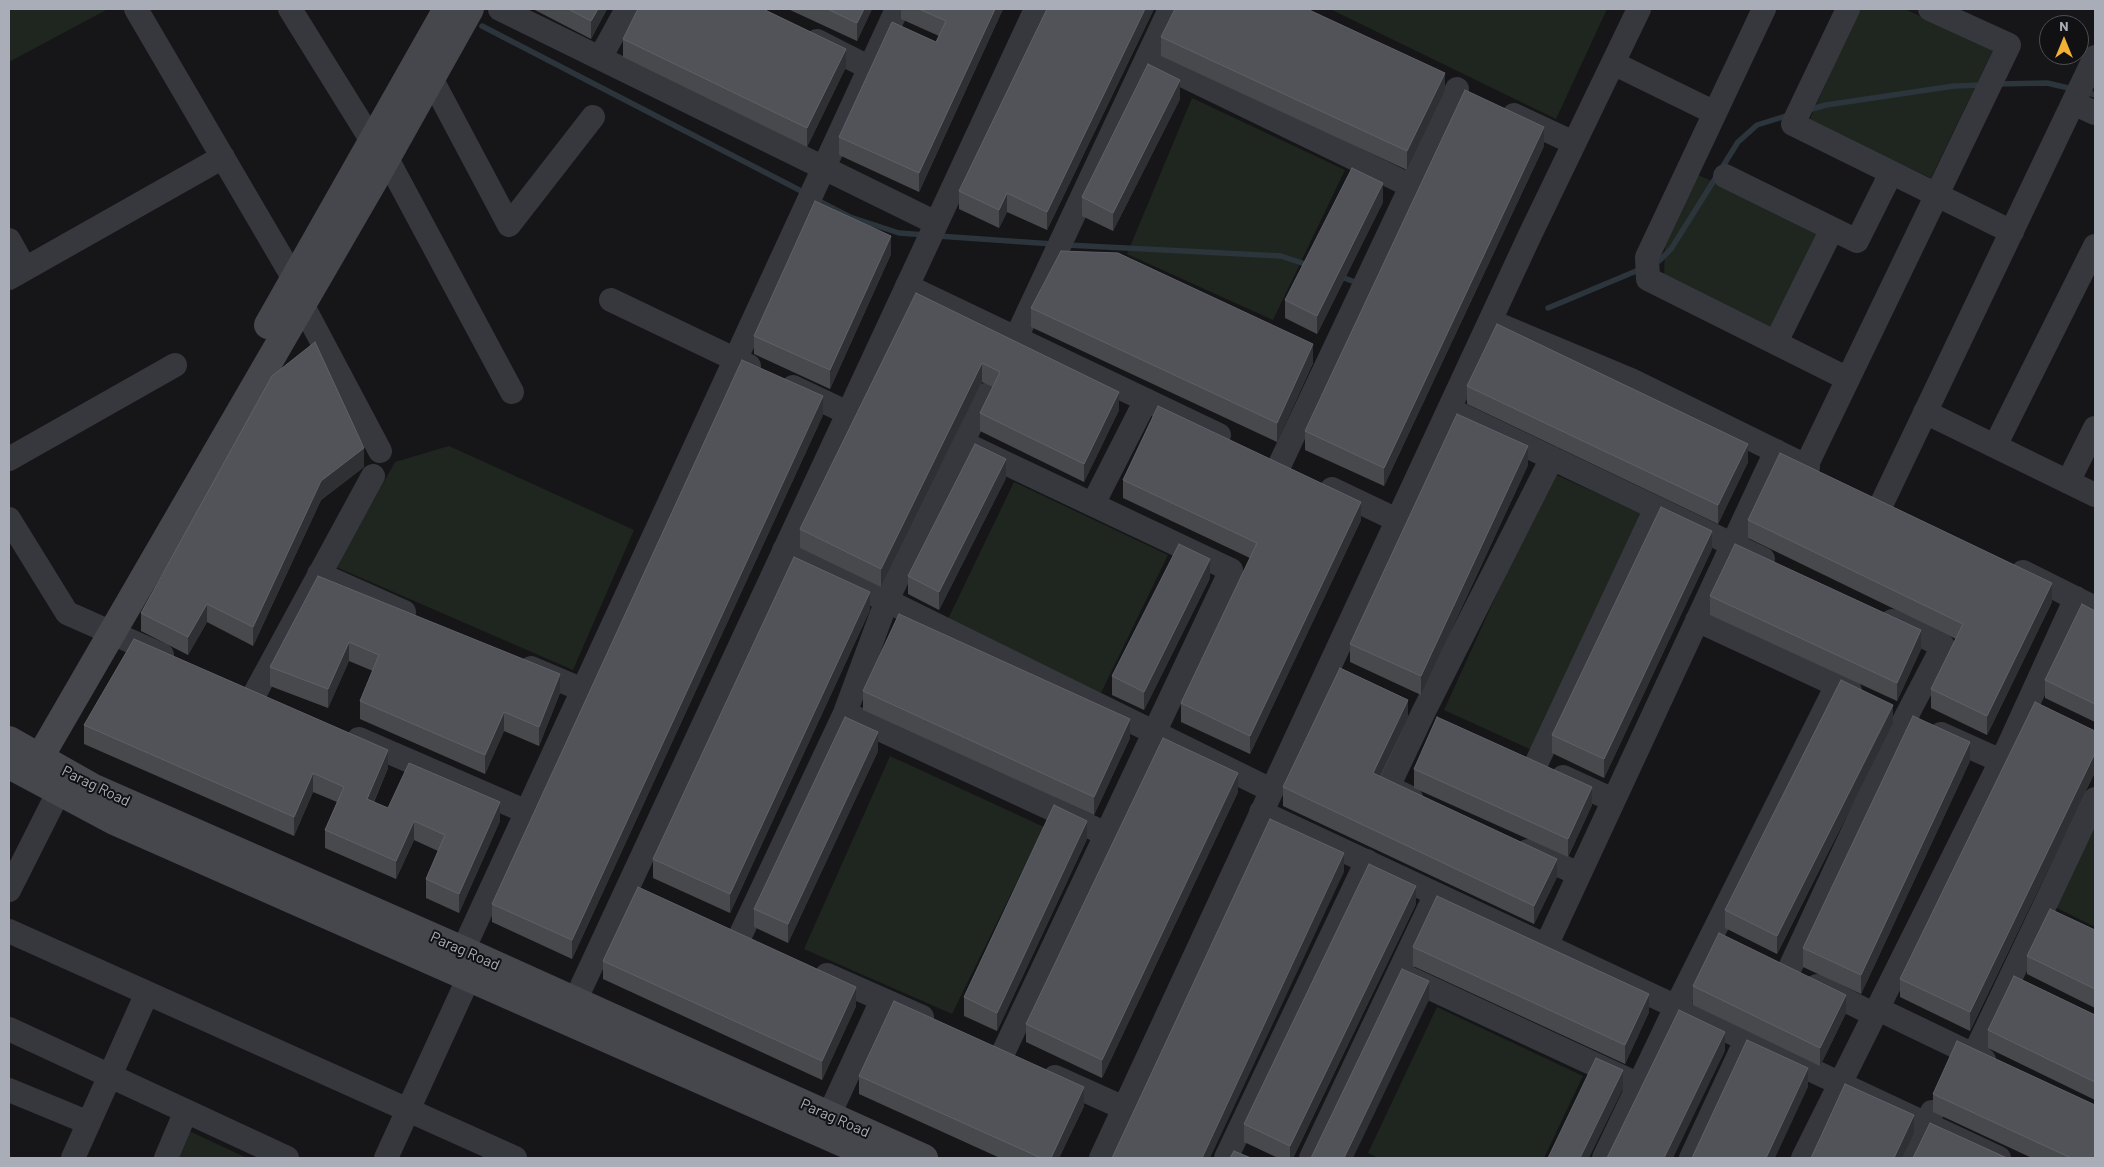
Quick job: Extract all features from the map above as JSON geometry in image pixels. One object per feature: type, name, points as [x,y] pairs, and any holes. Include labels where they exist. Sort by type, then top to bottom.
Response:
[{"type":"street","points":[[136,9],[223,157],[298,292],[380,451]]},
{"type":"street","points":[[290,9],[379,149],[512,392]]},
{"type":"street","points":[[20,756],[103,630],[298,292],[379,149],[447,9]]},
{"type":"street","points":[[379,149],[431,78],[470,9]]},
{"type":"street","points":[[500,9],[600,58],[931,233]]},
{"type":"street","points":[[600,58],[627,9]]},
{"type":"street","points":[[463,950],[897,9]]},
{"type":"street","points":[[571,1010],[637,890],[784,550],[1036,9]]},
{"type":"street","points":[[1016,338],[1060,256],[1067,229],[1170,9]]},
{"type":"street","points":[[1101,1158],[1271,790],[1337,671],[1397,520],[1639,9]]},
{"type":"street","points":[[1764,9],[1647,268],[1776,342],[1848,379]]},
{"type":"street","points":[[1848,9],[1798,114],[1891,173],[2012,232]]},
{"type":"street","points":[[1806,466],[2008,46],[1930,9]]},
{"type":"street","points":[[795,30],[870,68]]},
{"type":"street","points":[[1147,58],[1412,186]]},
{"type":"street","points":[[1882,503],[2095,58]]},
{"type":"street","points":[[1613,63],[1715,114]]},
{"type":"street","points":[[431,78],[509,225],[593,117]]},
{"type":"street","points":[[1397,520],[1289,469],[1322,353],[1359,297],[1412,186],[1466,93],[1574,143]]},
{"type":"street","points":[[2078,94],[2095,114]]},
{"type":"street","points":[[9,240],[17,273],[223,157]]},
{"type":"street","points":[[1725,176],[1857,241],[1891,173]]},
{"type":"street","points":[[1776,342],[1832,230]]},
{"type":"street","points":[[1995,446],[2095,246]]},
{"type":"street","points":[[906,286],[1236,443]]},
{"type":"street","points":[[612,300],[848,413]]},
{"type":"street","points":[[1490,321],[1631,380],[1831,478]]},
{"type":"street","points":[[9,459],[175,366]]},
{"type":"street","points":[[740,936],[845,713],[887,600],[985,395]]},
{"type":"street","points":[[1094,504],[1146,400]]},
{"type":"street","points":[[1449,409],[1785,570]]},
{"type":"street","points":[[1925,412],[2095,495]]},
{"type":"street","points":[[2068,482],[2095,428]]},
{"type":"street","points":[[962,442],[1231,570],[1106,834],[1011,1057],[1124,1108]]},
{"type":"street","points":[[1546,946],[1776,451]]},
{"type":"street","points":[[1434,808],[1388,788],[1424,711],[1552,458]]},
{"type":"street","points":[[254,695],[372,476]]},
{"type":"street","points":[[1614,800],[1527,760],[1656,508]]},
{"type":"street","points":[[9,519],[67,613],[182,664]]},
{"type":"street","points":[[784,550],[1271,790]]},
{"type":"street","points":[[1803,1158],[2001,761],[2036,708],[2086,603],[2005,564]]},
{"type":"street","points":[[319,574],[428,622]]},
{"type":"street","points":[[1873,612],[1943,646],[1889,709],[1779,968],[1876,1012],[1961,1056],[2000,1068]]},
{"type":"street","points":[[1697,620],[2001,761]]},
{"type":"street","points":[[510,658],[583,690]]},
{"type":"street","points":[[1604,1158],[1676,1007],[1721,938],[1837,685]]},
{"type":"street","points":[[845,713],[1106,834]]},
{"type":"street","points":[[336,730],[527,812]]},
{"type":"street","name":"Parag Road","points":[[20,756],[63,782],[114,821],[469,977],[571,1010],[829,1115],[924,1158]]},
{"type":"street","points":[[9,890],[63,782]]},
{"type":"street","name":"Parag Road","points":[[63,782],[92,787],[463,950],[571,1010],[877,1158]]},
{"type":"street","points":[[1961,1056],[2018,985],[2051,916],[2095,799]]},
{"type":"street","points":[[1261,812],[1999,1158]]},
{"type":"street","points":[[1506,841],[1579,874]]},
{"type":"street","points":[[1235,1155],[1367,861]]},
{"type":"street","points":[[1311,1158],[1436,894]]},
{"type":"street","points":[[9,931],[408,1110],[491,1153],[515,1158]]},
{"type":"street","points":[[811,968],[943,1026]]},
{"type":"street","points":[[1399,973],[1639,1085]]},
{"type":"street","points":[[386,1158],[469,977]]},
{"type":"street","points":[[73,1158],[147,993]]},
{"type":"street","points":[[829,1115],[882,1000]]},
{"type":"street","points":[[9,1028],[287,1158]]},
{"type":"street","points":[[1691,1158],[1746,1040]]},
{"type":"street","points":[[9,1090],[88,1123]]},
{"type":"street","points":[[1912,1158],[1940,1090]]},
{"type":"street","points":[[166,1158],[186,1111]]},
{"type":"shaded area","points":[[9,9],[108,9],[9,62]]},
{"type":"shaded area","points":[[1330,9],[1607,9],[1556,119]]},
{"type":"shaded area","points":[[1859,9],[1905,9],[1993,50],[1931,178],[1809,121]]},
{"type":"shaded area","points":[[1192,98],[1345,170],[1273,320],[1127,254]]},
{"type":"shaded area","points":[[1696,174],[1825,233],[1777,333],[1664,278],[1665,240]]},
{"type":"shaded area","points":[[449,446],[634,530],[573,670],[336,567],[395,462]]},
{"type":"shaded area","points":[[1552,473],[1643,514],[1534,751],[1444,710]]},
{"type":"shaded area","points":[[1014,482],[1168,555],[1101,693],[948,619]]},
{"type":"shaded area","points":[[890,756],[1044,827],[952,1014],[804,949]]},
{"type":"shaded area","points":[[2095,822],[2095,927],[2053,906]]},
{"type":"shaded area","points":[[1437,1007],[1583,1076],[1544,1158],[1379,1158],[1368,1153]]},
{"type":"shaded area","points":[[189,1131],[247,1158],[177,1158]]},
{"type":"building","points":[[568,9],[598,9],[591,21]]},
{"type":"building","points":[[638,9],[763,9],[846,49],[807,128],[623,39]]},
{"type":"building","points":[[827,9],[864,9],[857,23]]},
{"type":"building","points":[[919,9],[995,9],[919,173],[839,137],[892,22],[936,42],[946,21]]},
{"type":"building","points":[[1047,9],[1145,9],[1047,212],[1007,193],[999,210],[959,191]]},
{"type":"building","points":[[1175,9],[1307,9],[1445,73],[1407,151],[1161,37]]},
{"type":"building","points":[[1148,64],[1180,80],[1113,213],[1082,197]]},
{"type":"building","points":[[1465,90],[1544,127],[1384,468],[1305,431]]},
{"type":"building","points":[[1352,168],[1383,183],[1317,316],[1285,300]]},
{"type":"building","points":[[815,201],[891,236],[830,370],[754,336]]},
{"type":"building","points":[[1061,251],[1118,253],[1313,344],[1277,423],[1031,308]]},
{"type":"building","points":[[916,293],[1119,392],[1084,464],[980,413],[1000,372],[982,363],[881,569],[800,529]]},
{"type":"building","points":[[1497,324],[1748,444],[1718,505],[1467,386]]},
{"type":"building","points":[[315,342],[364,448],[321,481],[253,627],[207,604],[188,637],[141,613],[272,376]]},
{"type":"building","points":[[742,360],[823,396],[572,940],[492,904]]},
{"type":"building","points":[[1158,406],[1361,502],[1250,736],[1181,703],[1257,543],[1123,480]]},
{"type":"building","points":[[1457,414],[1528,446],[1421,676],[1350,644]]},
{"type":"building","points":[[975,444],[1006,459],[939,592],[908,576]]},
{"type":"building","points":[[1780,453],[2052,583],[1987,716],[1931,689],[1963,624],[1748,520]]},
{"type":"building","points":[[1661,507],[1712,531],[1604,759],[1552,735]]},
{"type":"building","points":[[1179,544],[1210,559],[1144,692],[1112,676]]},
{"type":"building","points":[[1735,544],[1921,630],[1897,683],[1710,596]]},
{"type":"building","points":[[794,557],[870,592],[730,894],[653,859]]},
{"type":"building","points":[[318,576],[560,674],[539,727],[504,712],[485,755],[360,701],[379,655],[349,642],[328,689],[270,667]]},
{"type":"building","points":[[2082,604],[2095,611],[2095,704],[2045,680]]},
{"type":"building","points":[[899,614],[1130,719],[1094,797],[863,691]]},
{"type":"building","points":[[134,639],[388,750],[367,799],[388,808],[409,763],[500,802],[459,894],[426,879],[445,835],[414,821],[396,861],[325,830],[344,787],[313,773],[294,817],[84,725]]},
{"type":"building","points":[[1340,668],[1408,700],[1373,773],[1557,859],[1534,906],[1283,787]]},
{"type":"building","points":[[1841,680],[1893,705],[1777,936],[1725,910]]},
{"type":"building","points":[[2035,702],[2095,731],[2095,753],[1970,1012],[1900,979]]},
{"type":"building","points":[[1913,716],[1970,742],[1861,975],[1803,948]]},
{"type":"building","points":[[845,717],[878,732],[788,924],[754,909]]},
{"type":"building","points":[[1437,717],[1592,787],[1568,839],[1414,769]]},
{"type":"building","points":[[1163,738],[1238,773],[1102,1060],[1026,1024]]},
{"type":"building","points":[[1054,805],[1087,821],[997,1013],[964,997]]},
{"type":"building","points":[[1270,819],[1344,853],[1202,1158],[1112,1158]]},
{"type":"building","points":[[1369,864],[1416,886],[1290,1146],[1244,1124]]},
{"type":"building","points":[[638,887],[856,987],[822,1061],[603,961]]},
{"type":"building","points":[[1437,896],[1649,994],[1625,1045],[1413,947]]},
{"type":"building","points":[[2050,909],[2095,930],[2095,989],[2027,956]]},
{"type":"building","points":[[1719,933],[1846,995],[1820,1048],[1693,986]]},
{"type":"building","points":[[1402,969],[1429,981],[1344,1158],[1311,1158]]},
{"type":"building","points":[[2014,976],[2095,1015],[2095,1082],[1988,1030]]},
{"type":"building","points":[[894,1001],[1084,1087],[1051,1158],[1041,1158],[859,1076]]},
{"type":"building","points":[[1679,1010],[1725,1032],[1664,1158],[1607,1158]]},
{"type":"building","points":[[1747,1040],[1808,1068],[1766,1158],[1692,1158]]},
{"type":"building","points":[[1957,1041],[2095,1105],[2095,1158],[2071,1158],[1933,1094]]},
{"type":"building","points":[[1596,1058],[1623,1070],[1580,1158],[1548,1158]]},
{"type":"building","points":[[1845,1084],[1914,1115],[1894,1158],[1811,1158]]},
{"type":"building","points":[[1930,1123],[2007,1158],[1913,1158]]},
{"type":"building","points":[[1234,1151],[1251,1158],[1230,1158]]},
{"type":"waterway","points":[[482,26],[807,194]]},
{"type":"waterway","points":[[1996,84],[2047,83],[2073,89]]},
{"type":"waterway","points":[[1808,110],[1826,105],[1954,86],[1984,85]]},
{"type":"waterway","points":[[2085,92],[2095,95]]},
{"type":"waterway","points":[[1654,263],[1659,261],[1671,249],[1738,142],[1757,125],[1789,115]]},
{"type":"waterway","points":[[815,199],[850,217],[899,233],[926,235]]},
{"type":"waterway","points":[[938,236],[1053,244]]},
{"type":"waterway","points":[[1067,245],[1281,256],[1311,266]]},
{"type":"waterway","points":[[1548,308],[1641,269]]},
{"type":"waterway","points":[[1339,276],[1360,284]]}]
